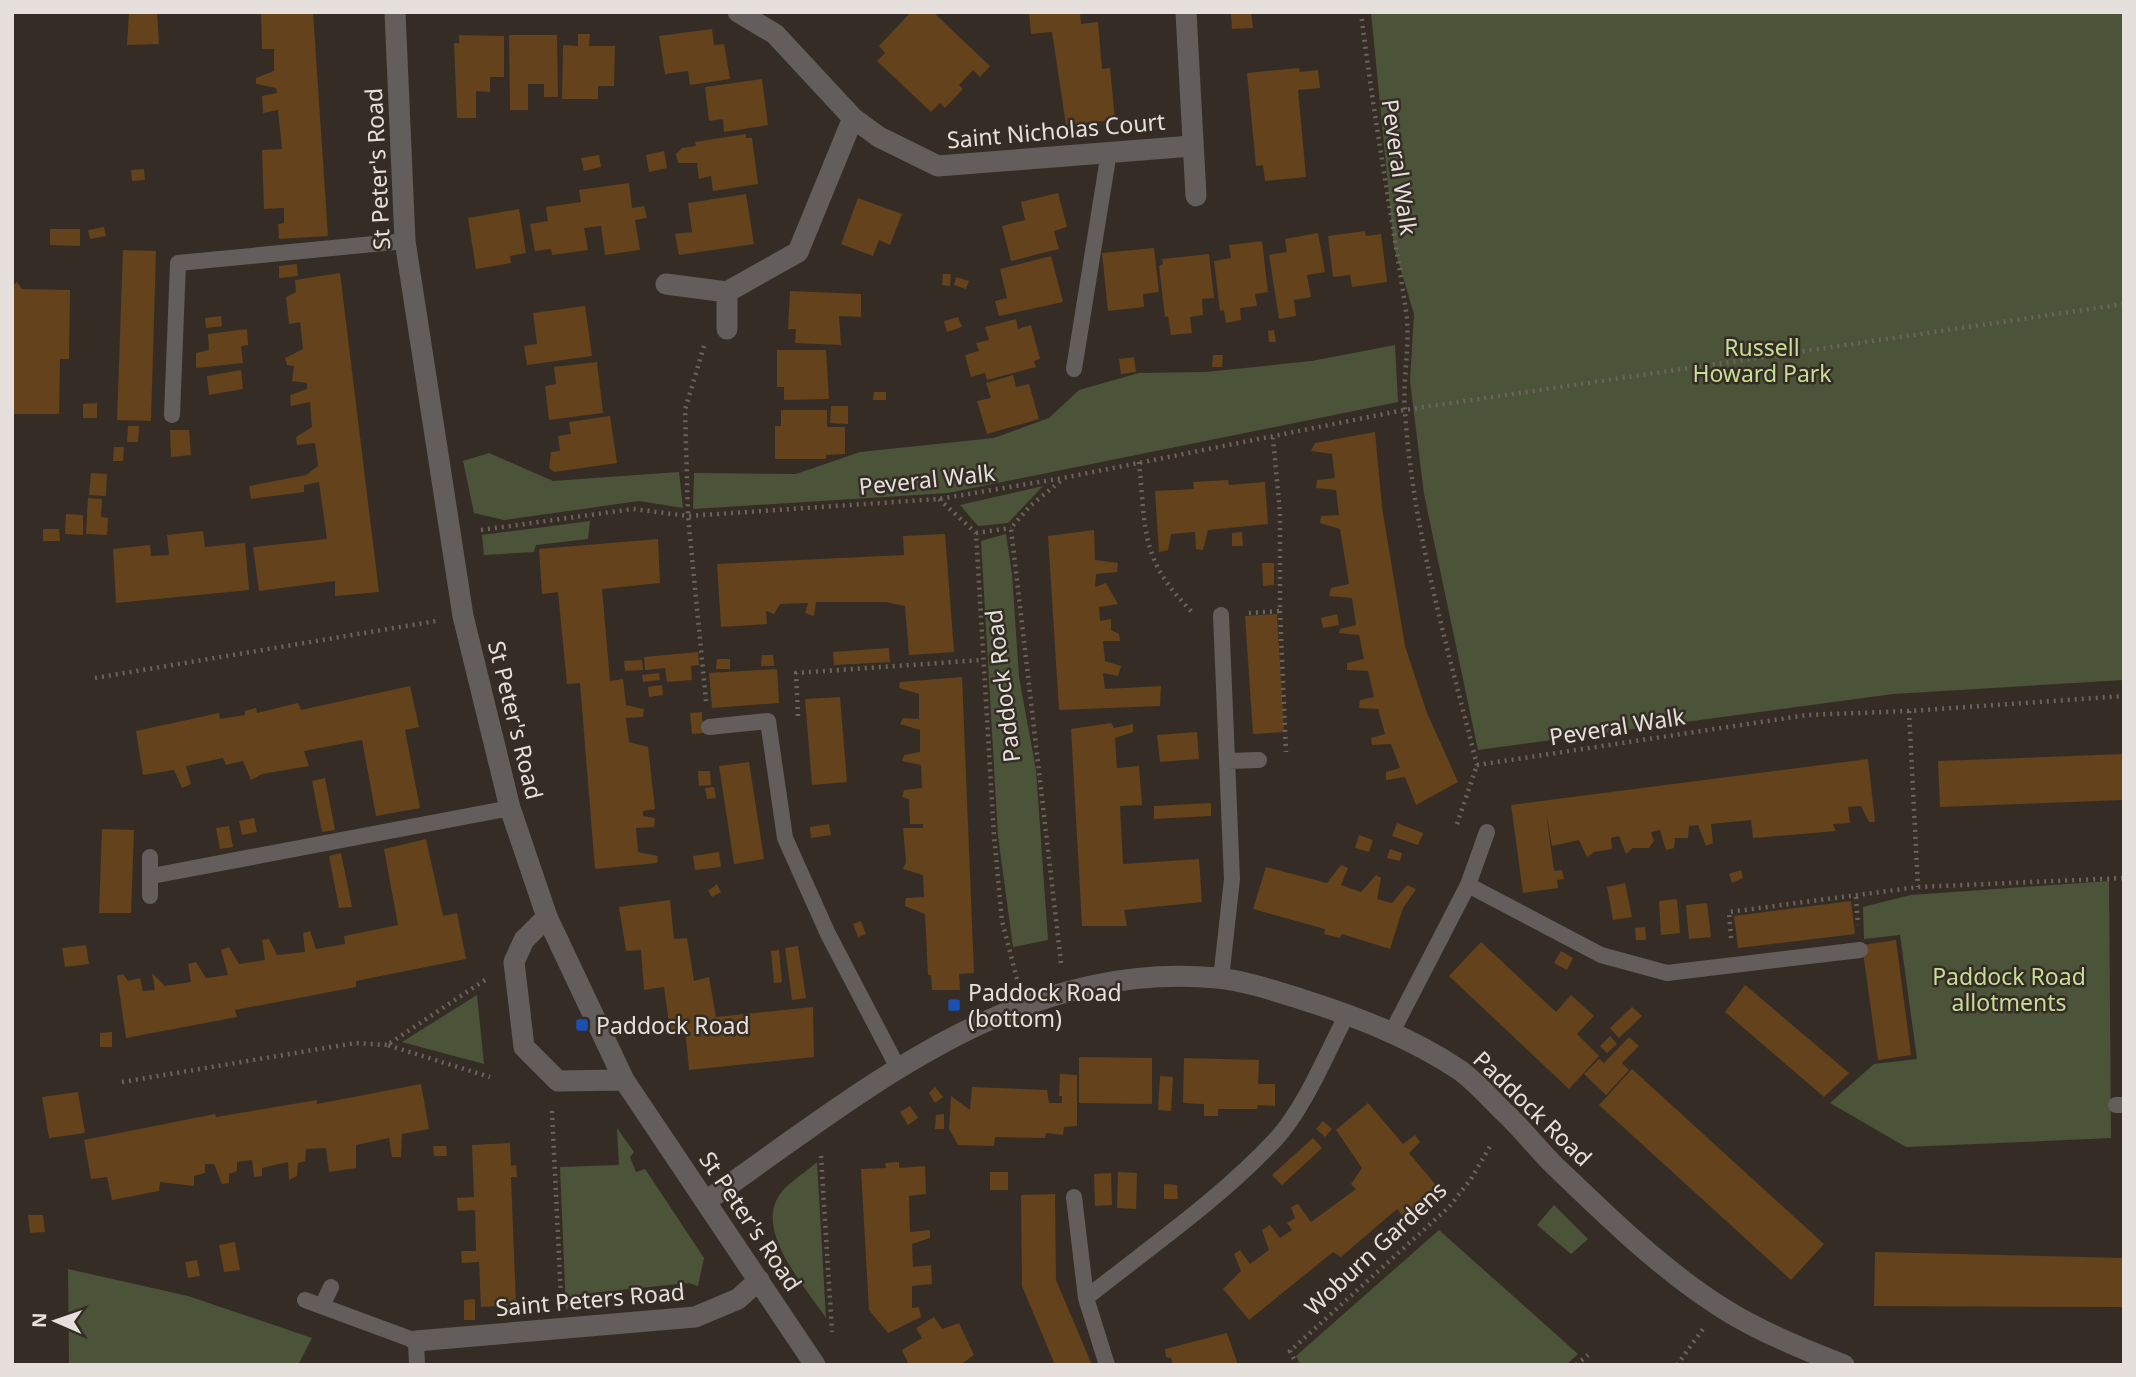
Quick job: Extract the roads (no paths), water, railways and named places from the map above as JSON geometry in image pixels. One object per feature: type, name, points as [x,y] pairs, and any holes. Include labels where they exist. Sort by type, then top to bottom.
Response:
[{"type":"street","name":"St Peter's Road","points":[[395,12],[405,241],[447,533],[463,616],[510,808],[547,917],[624,1080],[815,1365]]},
{"type":"street","name":"Saint Nicholas Court","points":[[738,12],[775,34],[853,118],[879,136],[938,166],[1192,146]]},
{"type":"street","name":"Saint Nicholas Court","points":[[1186,12],[1196,196]]},
{"type":"street","points":[[666,284],[727,292],[798,252],[853,118]]},
{"type":"street","points":[[727,292],[727,329]]},
{"type":"street","points":[[547,917],[524,940],[514,962],[524,1047],[558,1081],[624,1080]]},
{"type":"street","name":"Paddock Road","points":[[706,1201],[898,1068],[968,1027],[1023,1004],[1108,982],[1173,976],[1221,979],[1273,991],[1348,1014],[1392,1032],[1460,1071],[1516,1122],[1563,1174],[1679,1278],[1725,1310],[1801,1349],[1842,1365]]},
{"type":"street","name":"Saint Peters Road","points":[[416,1341],[695,1317],[738,1299],[759,1280]]},
{"type":"lane","points":[[1074,369],[1109,152]]},
{"type":"lane","points":[[172,415],[177,263],[405,241]]},
{"type":"lane","points":[[1221,615],[1232,878],[1221,979]]},
{"type":"lane","points":[[709,727],[768,721],[785,838],[828,934],[898,1068]]},
{"type":"lane","points":[[1228,761],[1259,760]]},
{"type":"lane","points":[[152,876],[510,808]]},
{"type":"lane","points":[[1392,1032],[1468,885],[1487,832]]},
{"type":"lane","points":[[150,857],[150,895]]},
{"type":"lane","points":[[1468,885],[1601,955],[1667,973],[1860,950]]},
{"type":"lane","points":[[1086,1298],[1192,1215],[1277,1138],[1312,1083],[1348,1014]]},
{"type":"lane","points":[[1074,1197],[1086,1298],[1107,1365]]},
{"type":"lane","points":[[322,1306],[331,1287]]},
{"type":"lane","points":[[305,1300],[416,1341],[417,1365]]},
{"type":"place","name":"Paddock Road (bottom)","points":[[954,1005]]},
{"type":"place","name":"Paddock Road","points":[[582,1025]]},
{"type":"park label","name":"Russell Howard Park","points":[[1762,360]]},
{"type":"park label","name":"Paddock Road allotments","points":[[2009,989]]}]
